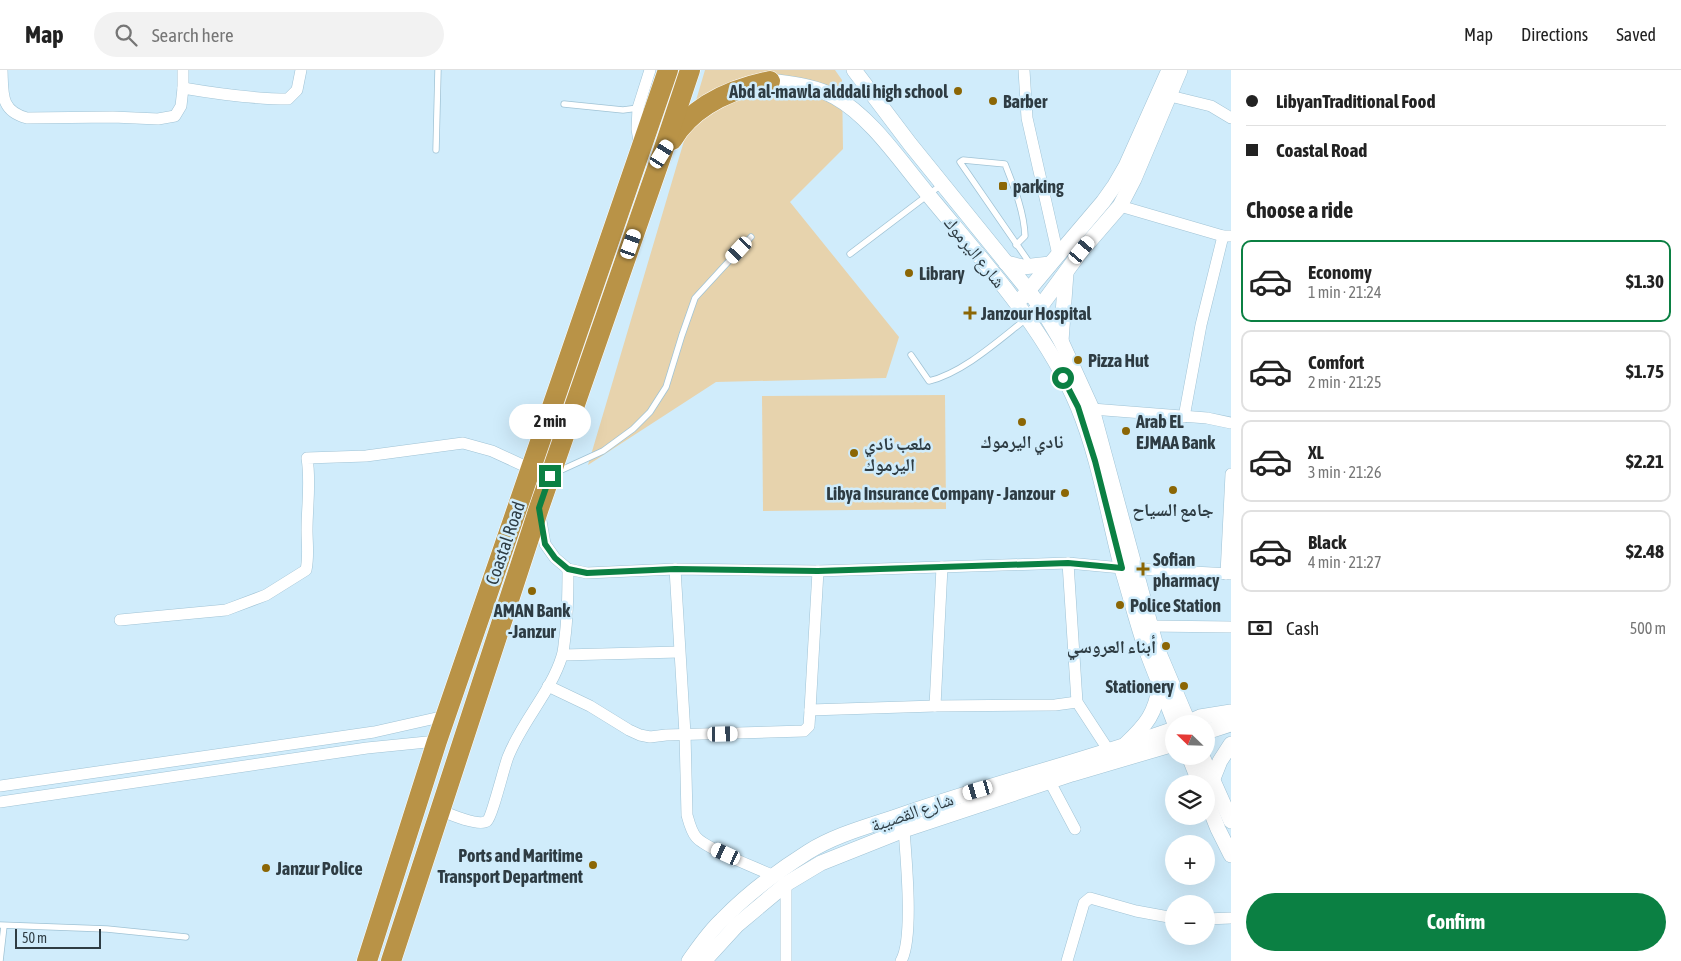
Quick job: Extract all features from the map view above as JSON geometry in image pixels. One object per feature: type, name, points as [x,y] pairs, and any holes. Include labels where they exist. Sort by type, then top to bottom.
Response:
[{"type":"highway","name":"Coastal Road","points":[[367,961],[445,716],[668,70]]},
{"type":"highway","name":"Coastal Road","points":[[391,961],[539,508],[690,70]]},
{"type":"highway","points":[[744,70],[770,81]]},
{"type":"highway","points":[[662,154],[674,135],[689,118],[707,104],[734,90],[770,81]]},
{"type":"main road","name":"شارع اليرموك","points":[[854,70],[910,144],[1029,291],[1061,341],[1092,409],[1117,507],[1146,649],[1160,684],[1179,715]]},
{"type":"main road","points":[[1017,304],[1116,185],[1177,72]]},
{"type":"main road","points":[[1028,318],[1040,307],[1082,250],[1120,206],[1134,179],[1170,96],[1177,72]]},
{"type":"main road","name":"شارع اليرموك","points":[[770,81],[813,88],[835,97],[854,110],[879,135],[992,272],[1028,318],[1049,350],[1078,407],[1129,568],[1181,715]]},
{"type":"main road","points":[[1006,263],[1023,267],[1054,260]]},
{"type":"main road","points":[[1061,341],[1067,271]]},
{"type":"main road","points":[[1116,749],[1139,731],[1152,713],[1157,704],[1160,684]]},
{"type":"main road","points":[[1212,715],[1231,712]]},
{"type":"main road","points":[[1215,729],[1231,724]]},
{"type":"main road","name":"شارع القصيبة","points":[[689,961],[721,920],[780,880],[808,852],[831,840],[959,795],[1116,749],[1165,732]]},
{"type":"main road","points":[[1211,775],[1231,744]]},
{"type":"main road","points":[[704,961],[780,880],[904,830],[1165,747]]},
{"type":"main road","points":[[1215,796],[1231,821]]},
{"type":"main road","points":[[1215,822],[1231,855]]},
{"type":"street","points":[[2,70],[4,99],[8,108],[19,116],[27,118],[113,117],[167,119],[175,116],[178,111],[183,88],[183,70]]},
{"type":"street","points":[[183,88],[210,93],[268,99],[288,99],[297,90],[301,70]]},
{"type":"street","points":[[641,150],[637,129],[638,108],[650,70]]},
{"type":"street","points":[[1024,70],[1026,118],[1054,260]]},
{"type":"street","points":[[1170,96],[1211,106],[1231,118]]},
{"type":"street","points":[[1120,206],[1227,236],[1201,325],[1184,417]]},
{"type":"street","points":[[1092,409],[1207,418],[1231,423]]},
{"type":"street","points":[[120,620],[226,610],[266,595],[306,570],[309,556],[306,532],[310,472],[307,458],[366,456],[463,443],[500,454],[531,469]]},
{"type":"street","points":[[539,508],[545,544],[555,558],[568,569],[587,573],[675,569],[818,571],[1068,563],[1228,574],[1231,474]]},
{"type":"street","points":[[1068,563],[1077,702],[1116,749]]},
{"type":"street","points":[[935,706],[942,567]]},
{"type":"street","points":[[440,810],[473,822],[483,823],[492,815],[509,756],[563,655],[568,613],[568,569]]},
{"type":"street","points":[[675,569],[689,825],[696,837],[711,847],[780,880],[786,961]]},
{"type":"street","points":[[548,686],[590,706],[629,730],[650,737],[666,734],[800,732],[809,726],[818,571]]},
{"type":"street","points":[[1150,626],[1231,627]]},
{"type":"street","points":[[563,655],[679,652]]},
{"type":"street","points":[[810,710],[1055,705],[1077,702]]},
{"type":"street","points":[[0,786],[374,732],[445,716]]},
{"type":"street","points":[[0,802],[367,748],[437,741]]},
{"type":"street","points":[[1050,782],[1075,829]]},
{"type":"street","points":[[902,961],[907,939],[908,923],[904,830]]},
{"type":"street","points":[[1067,961],[1084,903],[1090,898],[1165,916]]},
{"type":"street","points":[[1215,919],[1231,918]]},
{"type":"lane","points":[[436,150],[438,70]]},
{"type":"lane","points":[[564,104],[623,110],[638,108]]},
{"type":"lane","points":[[1016,244],[1025,236],[1025,225],[1018,197],[1005,164],[963,160],[960,162],[1031,266]]},
{"type":"lane","points":[[850,254],[943,184]]},
{"type":"lane","points":[[550,476],[603,451],[633,429],[650,412],[666,387],[695,298],[751,237]]},
{"type":"lane","points":[[911,355],[929,381],[940,379],[959,369],[1028,318]]},
{"type":"lane","points":[[0,961],[2,925],[107,929],[186,937]]},
{"type":"shaded area","points":[[705,70],[835,70],[842,80],[843,149],[790,202],[899,337],[886,378],[716,382],[588,465]]},
{"type":"shaded area","name":"ملعب نادي اليرموك","points":[[945,395],[946,509],[763,511],[762,396]]},
{"type":"place","name":"Abd al-mawla alddali high school","points":[[958,91]]},
{"type":"place","name":"Barber","points":[[993,101]]},
{"type":"place","name":"parking","points":[[1003,186]]},
{"type":"place","name":"Library","points":[[909,273]]},
{"type":"place","name":"Janzour Hospital","points":[[970,313]]},
{"type":"place","name":"Pizza Hut","points":[[1078,360]]},
{"type":"place","name":"نادي اليرموك","points":[[1022,422]]},
{"type":"place","name":"Arab EL EJMAA Bank","points":[[1126,431]]},
{"type":"place","name":"ملعب نادي اليرموك","points":[[854,453]]},
{"type":"place","name":"جامع السياح","points":[[1173,490]]},
{"type":"place","name":"Libya Insurance Company - Janzour","points":[[1065,493]]},
{"type":"place","name":"Sofian pharmacy","points":[[1143,569]]},
{"type":"place","name":"AMAN Bank -Janzur","points":[[532,591]]},
{"type":"place","name":"Police Station","points":[[1120,605]]},
{"type":"place","name":"أبناء العروسي","points":[[1166,646]]},
{"type":"place","name":"Stationery","points":[[1184,686]]},
{"type":"place","name":"Ports and Maritime Transport Department","points":[[593,865]]},
{"type":"place","name":"Janzur Police","points":[[266,868]]},
{"type":"route","points":[[550,476],[539,508],[545,544],[555,558],[568,569],[587,573],[675,569],[818,571],[1068,563],[1122,568],[1095,461],[1078,407],[1063,378]]}]
